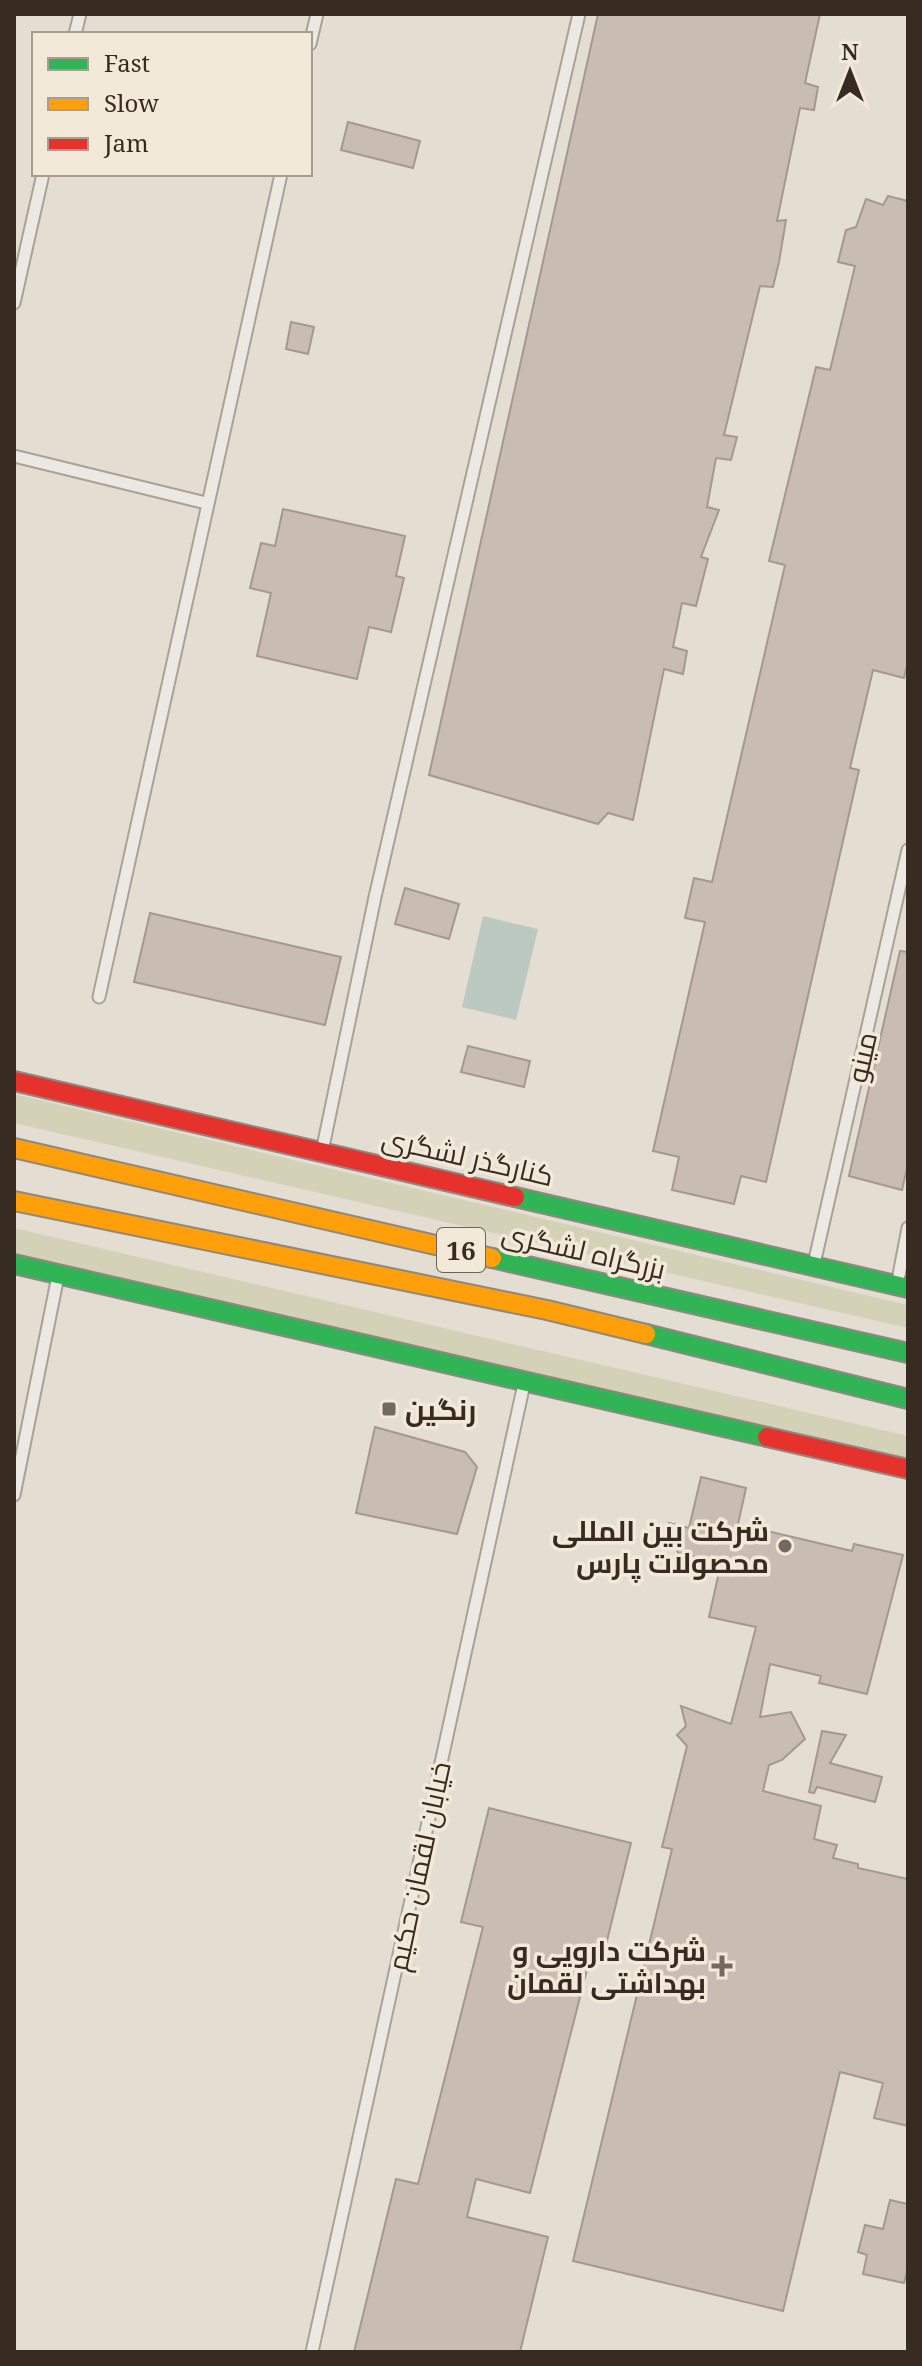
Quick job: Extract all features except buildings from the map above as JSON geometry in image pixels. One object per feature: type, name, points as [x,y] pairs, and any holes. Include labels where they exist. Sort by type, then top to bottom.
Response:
[{"type":"main road","name":"کنارگذر لشگری","points":[[14,1081],[902,1286]]},
{"type":"main road","name":"بزرگراه لشگری","points":[[14,1148],[908,1353]]},
{"type":"main road","name":"16","points":[[14,1201],[547,1310],[908,1399]]},
{"type":"main road","points":[[14,1264],[908,1469]]},
{"type":"lane","points":[[312,35],[317,14]]},
{"type":"lane","points":[[322,1151],[375,897],[579,14]]},
{"type":"lane","points":[[14,303],[43,176]]},
{"type":"lane","points":[[99,997],[281,176]]},
{"type":"lane","points":[[14,456],[206,503]]},
{"type":"lane","name":"مینو","points":[[814,1265],[908,850]]},
{"type":"lane","points":[[902,1286],[908,1228]]},
{"type":"lane","points":[[14,1495],[58,1274]]},
{"type":"lane","name":"خیابان لقمان حکیم","points":[[312,2352],[525,1381]]},
{"type":"shaded area","points":[[483,916],[538,929],[516,1020],[462,1007]]},
{"type":"shaded area","points":[[14,1094],[908,1305],[908,1328],[14,1123]]},
{"type":"shaded area","points":[[14,1228],[908,1436],[908,1463],[14,1257]]},
{"type":"traffic: fast","points":[[515,1197],[908,1288]]},
{"type":"traffic: fast","points":[[492,1258],[908,1353]]},
{"type":"traffic: fast","points":[[14,1264],[767,1437]]},
{"type":"traffic: fast","points":[[646,1334],[908,1399]]},
{"type":"traffic: slow","points":[[14,1148],[492,1258]]},
{"type":"traffic: slow","points":[[14,1201],[547,1310],[646,1334]]},
{"type":"traffic: jam","points":[[14,1081],[515,1197]]},
{"type":"traffic: jam","points":[[767,1437],[908,1469]]},
{"type":"place","name":"رنگین","points":[[389,1409]]},
{"type":"place","name":"شرکت بین المللی محصولات پارس","points":[[785,1546]]},
{"type":"place","name":"شرکت دارویی و بهداشتی لقمان","points":[[722,1966]]}]
